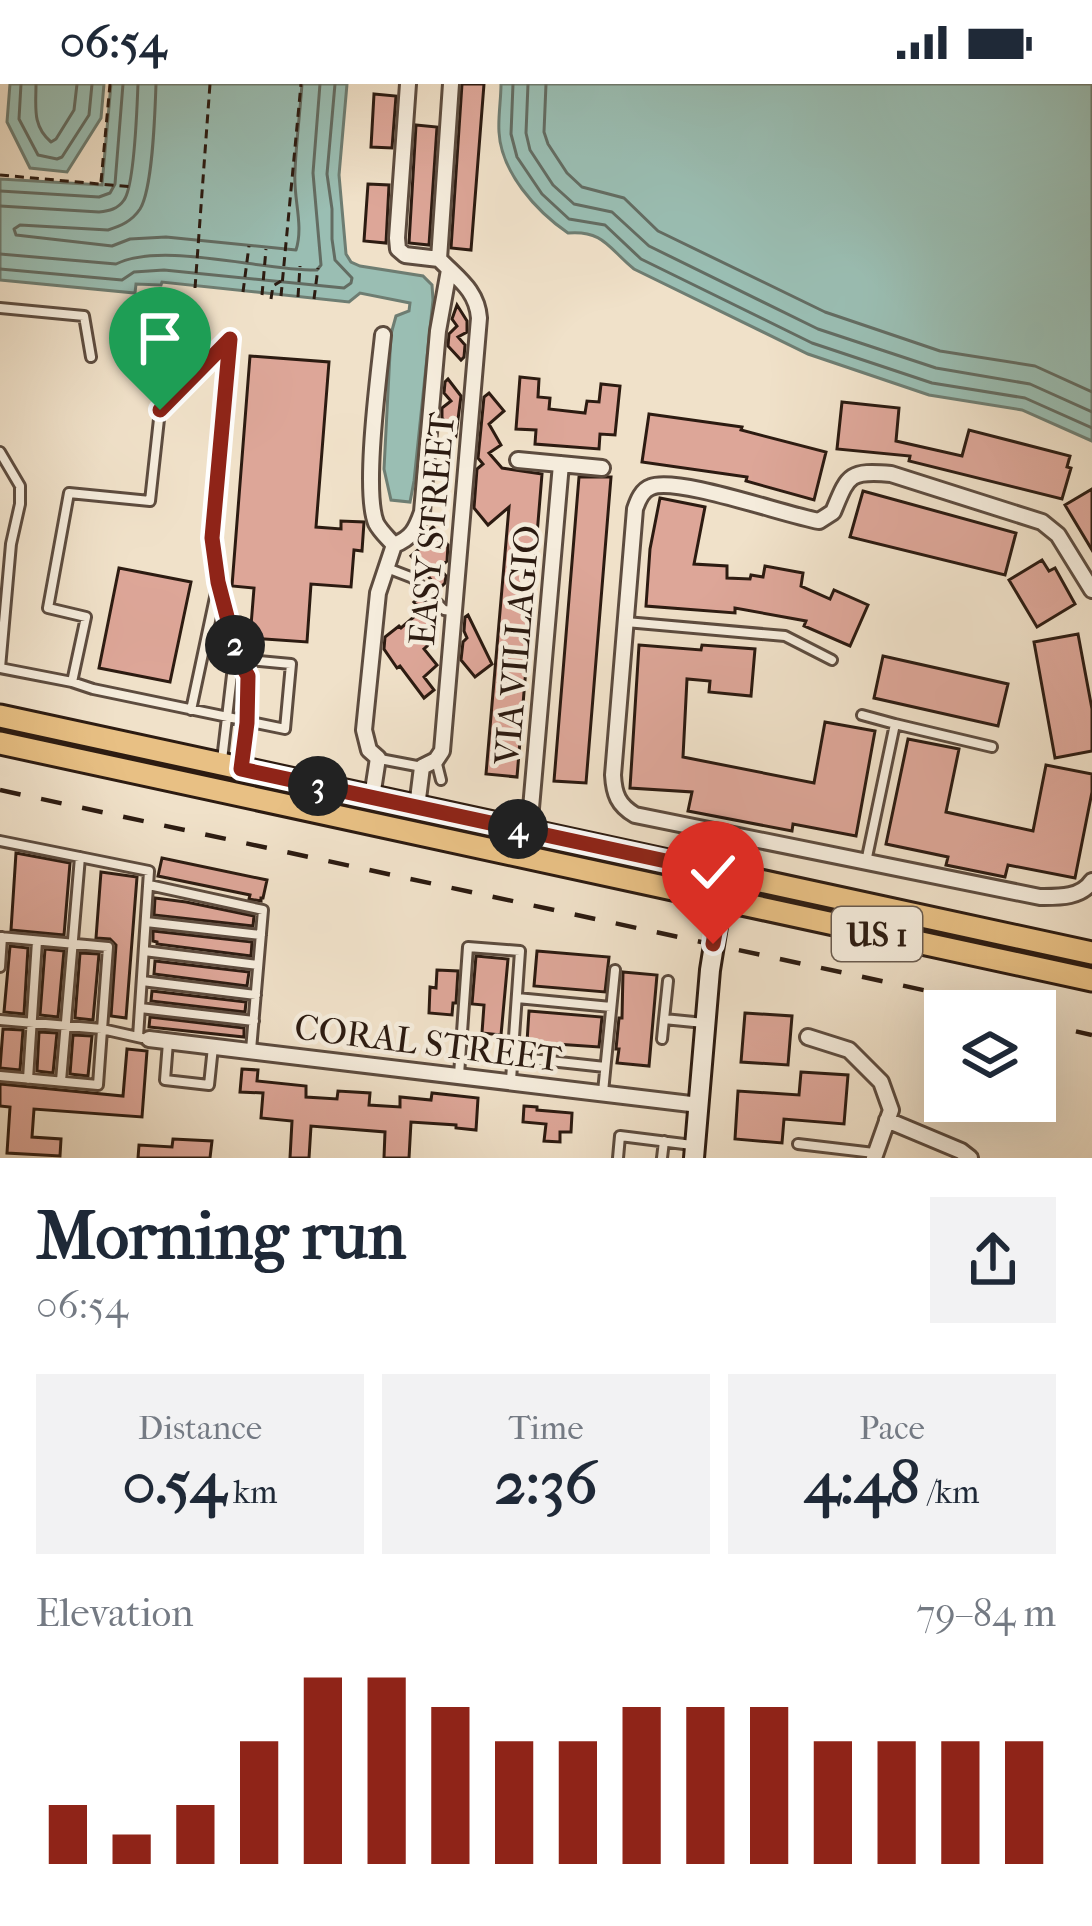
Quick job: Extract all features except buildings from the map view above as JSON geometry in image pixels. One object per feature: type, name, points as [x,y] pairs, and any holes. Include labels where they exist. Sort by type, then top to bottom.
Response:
[{"type":"main road","name":"US 1","points":[[0,716],[1092,953]]},
{"type":"main road","name":"US 1","points":[[0,743],[1092,980]]},
{"type":"main road","points":[[199,785],[231,767]]},
{"type":"street","points":[[408,84],[398,249],[444,264]]},
{"type":"street","points":[[394,544],[415,532],[422,512],[444,264],[452,84]]},
{"type":"street","name":"EASY STREET","points":[[417,807],[429,764],[442,751],[478,318],[471,290],[444,264]]},
{"type":"street","points":[[383,335],[373,503],[376,522],[394,544]]},
{"type":"street","points":[[518,460],[602,467]]},
{"type":"street","name":"VIA VILLAGIO","points":[[529,831],[561,464]]},
{"type":"street","points":[[1092,590],[1058,535],[1042,522],[891,474],[851,478],[840,491],[833,512],[819,521],[665,484],[649,487],[635,509],[613,775],[614,793],[623,808],[635,815],[1040,897],[1066,897],[1088,888],[1092,881]]},
{"type":"street","points":[[372,797],[378,758],[369,750],[364,730],[378,592],[394,544]]},
{"type":"street","points":[[695,1152],[705,1023],[726,874]]},
{"type":"street","points":[[808,1037],[849,1050],[881,1082],[891,1110],[874,1156]]},
{"type":"street","name":"CORAL STREET","points":[[144,1038],[699,1106]]},
{"type":"street","points":[[887,1120],[970,1158]]},
{"type":"lane","points":[[0,308],[84,316],[91,357]]},
{"type":"lane","points":[[72,682],[86,617],[48,608],[68,494],[150,501],[160,410],[230,339],[212,538],[238,659],[248,676],[247,723],[231,767]]},
{"type":"lane","points":[[0,452],[20,486],[0,668],[285,729],[291,664],[238,659]]},
{"type":"lane","points":[[385,568],[413,578],[444,610],[454,612]]},
{"type":"lane","points":[[191,710],[218,582]]},
{"type":"lane","points":[[626,622],[785,636],[832,660]]},
{"type":"lane","points":[[231,767],[228,718],[238,659]]},
{"type":"lane","points":[[862,715],[992,747]]},
{"type":"lane","points":[[866,864],[895,724]]},
{"type":"lane","points":[[378,758],[429,764],[441,780]]},
{"type":"lane","points":[[0,841],[149,871],[140,1008],[144,1038],[102,1029],[0,1020]]},
{"type":"lane","points":[[62,1082],[80,857]]},
{"type":"lane","points":[[148,884],[263,910],[251,1052]]},
{"type":"lane","points":[[146,922],[261,935]]},
{"type":"lane","points":[[0,967],[1,937],[107,947],[98,1085],[0,1076]]},
{"type":"lane","points":[[28,1079],[38,940]]},
{"type":"lane","points":[[459,1076],[468,947],[520,951],[511,1082]]},
{"type":"lane","points":[[144,952],[258,965]]},
{"type":"lane","points":[[603,1093],[615,970]]},
{"type":"lane","points":[[662,1039],[668,981]]},
{"type":"lane","points":[[142,982],[256,995]]},
{"type":"lane","points":[[517,998],[611,1007]]},
{"type":"lane","points":[[140,1008],[254,1021]]},
{"type":"lane","points":[[664,1019],[705,1023]]},
{"type":"lane","points":[[168,1042],[165,1080],[209,1084],[213,1046]]},
{"type":"lane","points":[[513,1057],[605,1067]]},
{"type":"lane","points":[[618,1158],[620,1136],[664,1141],[695,1152]]},
{"type":"lane","points":[[662,1158],[664,1141]]},
{"type":"lane","points":[[798,1144],[874,1156]]},
{"type":"path","points":[[101,184],[110,84]]},
{"type":"path","points":[[195,288],[210,84]]},
{"type":"path","points":[[281,296],[301,84]]},
{"type":"path","points":[[0,175],[133,187]]},
{"type":"path","points":[[243,292],[249,245]]},
{"type":"path","points":[[262,295],[266,249]]},
{"type":"path","points":[[298,297],[300,266]]},
{"type":"path","points":[[314,299],[318,268]]},
{"type":"path","points":[[272,299],[273,286],[282,280]]},
{"type":"water","points":[[10,84],[104,84],[101,118],[67,172],[30,168],[7,122]]},
{"type":"water","points":[[111,84],[347,84],[339,175],[346,254],[360,266],[423,276],[432,285],[410,502],[391,500],[384,469],[391,334],[396,316],[409,311],[410,303],[360,293],[349,302],[162,282],[136,284],[135,293],[0,280],[0,179],[102,185]]},
{"type":"water","points":[[501,84],[1092,84],[1092,441],[1022,410],[929,395],[808,354],[634,269],[598,238],[568,233],[533,202],[506,162],[499,132]]},
{"type":"railway","points":[[0,790],[924,990]]},
{"type":"railway","points":[[1056,1027],[1092,1035]]},
{"type":"route","points":[[160,410],[230,339],[212,538],[238,659],[248,676],[241,769],[726,874],[713,944]]}]
